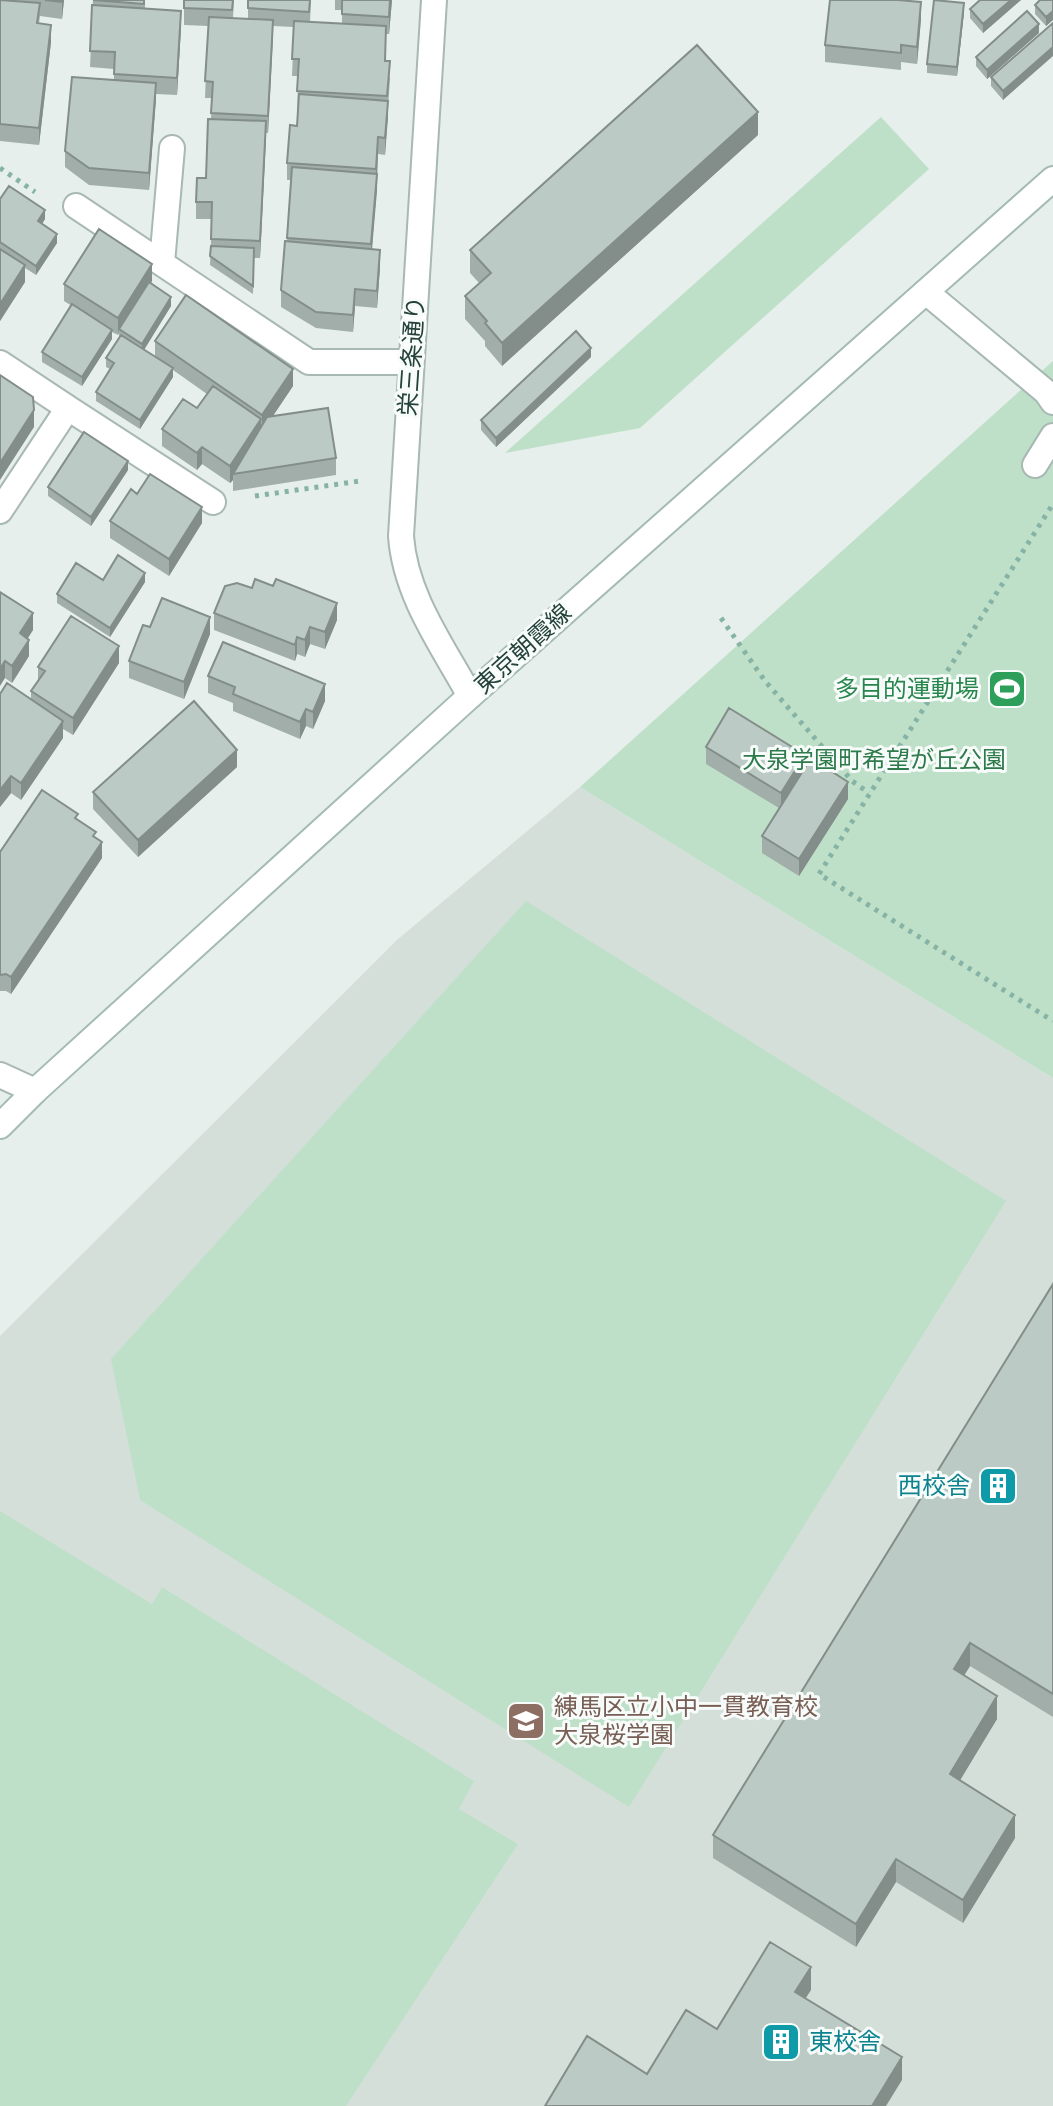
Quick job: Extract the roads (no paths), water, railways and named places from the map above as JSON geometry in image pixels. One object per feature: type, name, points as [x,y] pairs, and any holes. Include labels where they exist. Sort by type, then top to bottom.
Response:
[{"type":"main road","name":"栄三条通り","points":[[434,0],[402,516],[403,557],[418,603],[470,696]]},
{"type":"main road","points":[[162,263],[172,148]]},
{"type":"main road","name":"東京朝霞線","points":[[0,1126],[470,696],[1053,179]]},
{"type":"main road","points":[[76,206],[309,362],[411,362]]},
{"type":"main road","points":[[926,292],[1046,392],[1053,402]]},
{"type":"main road","points":[[0,363],[213,502]]},
{"type":"main road","points":[[0,511],[68,408]]},
{"type":"main road","points":[[1035,465],[1053,436]]},
{"type":"main road","points":[[0,1075],[35,1091]]},
{"type":"place","name":"多目的運動場","points":[[1007,689]]},
{"type":"place","name":"西校舎","points":[[998,1486]]},
{"type":"place","name":"練馬区立小中一貫教育校 大泉桜学園","points":[[526,1721]]},
{"type":"place","name":"東校舎","points":[[781,2042]]},
{"type":"park label","name":"大泉学園町希望が丘公園","points":[[874,760]]}]
